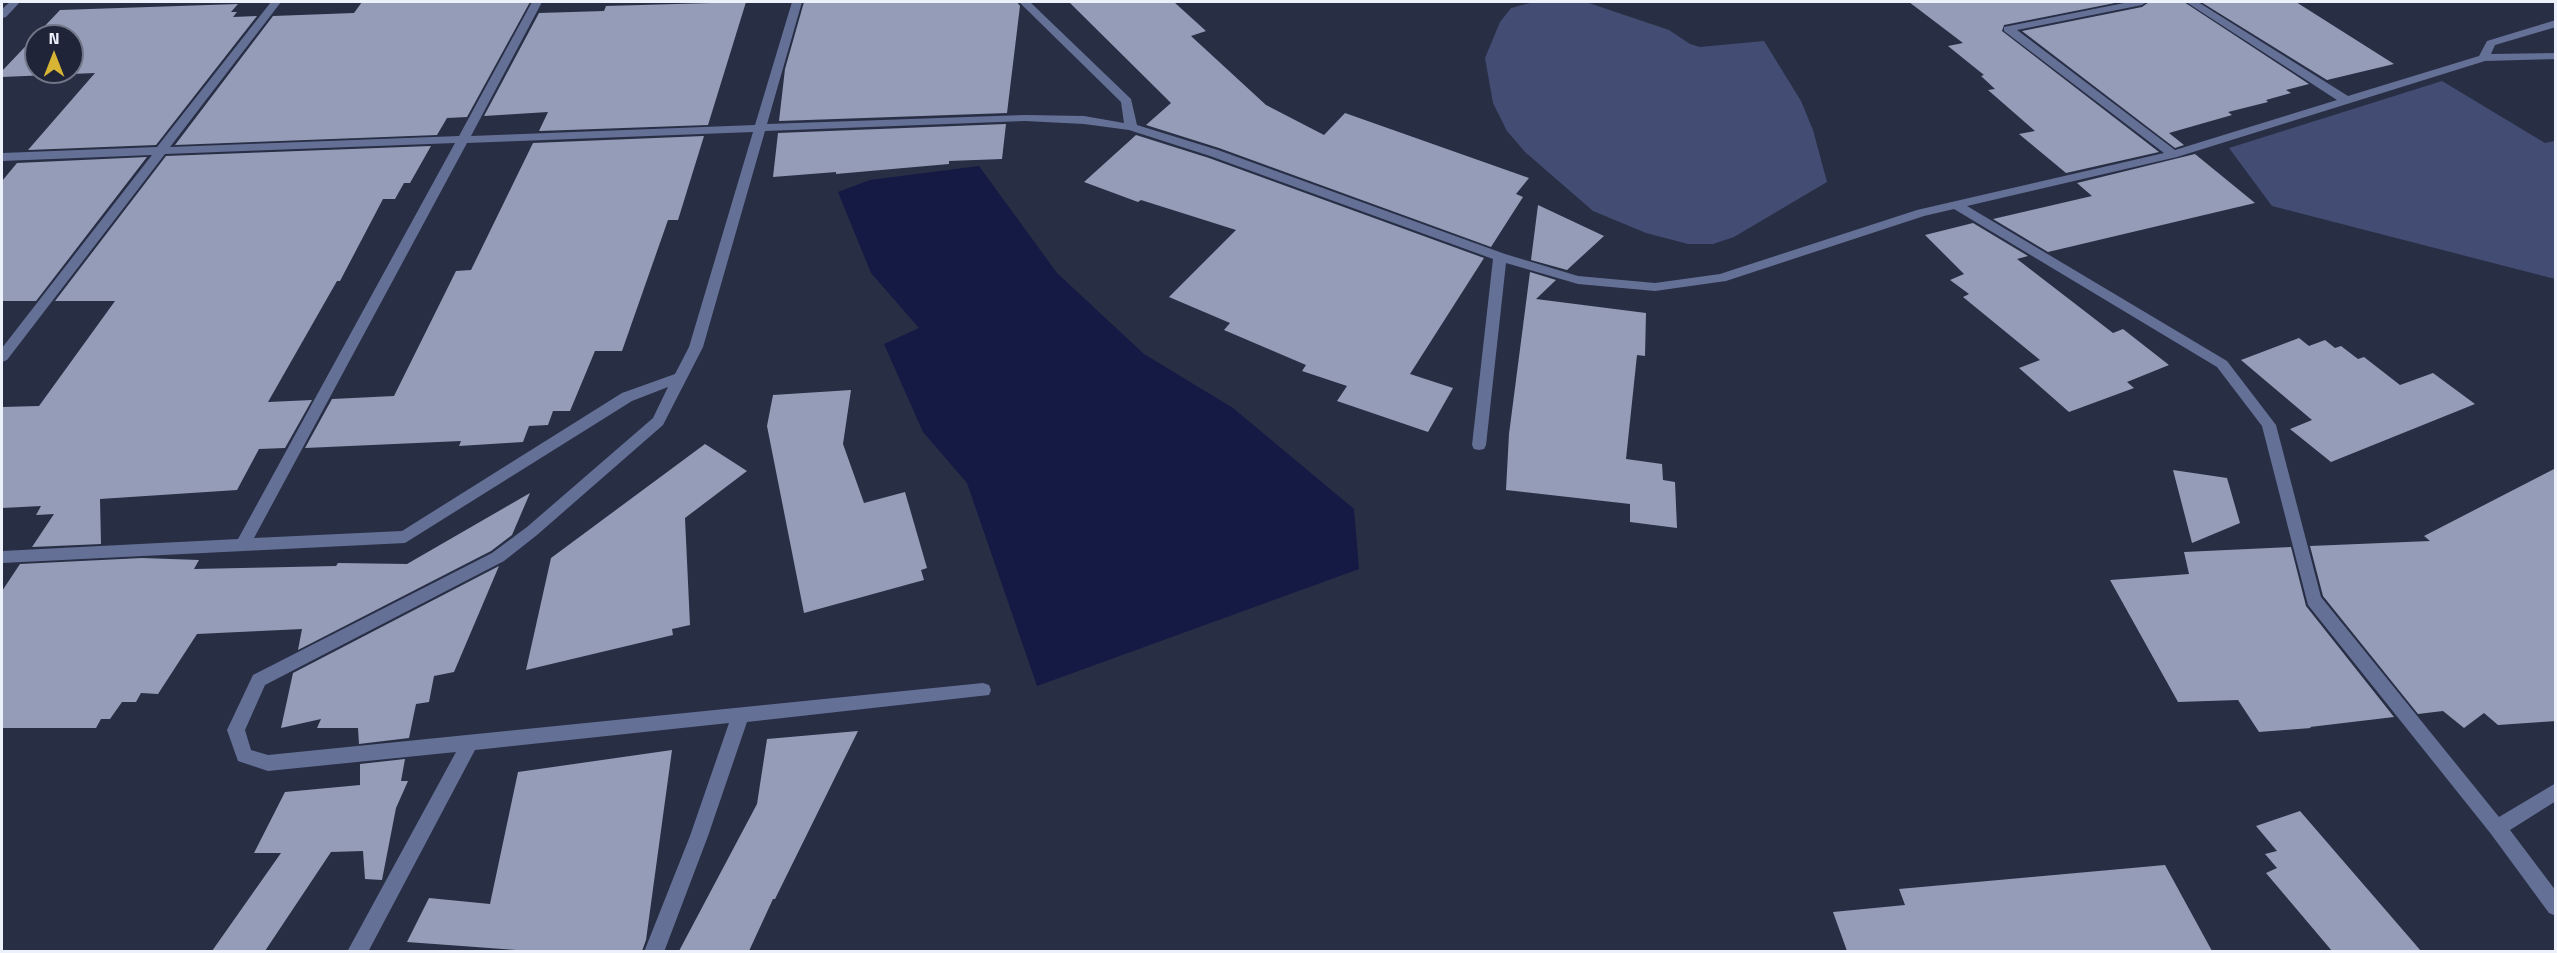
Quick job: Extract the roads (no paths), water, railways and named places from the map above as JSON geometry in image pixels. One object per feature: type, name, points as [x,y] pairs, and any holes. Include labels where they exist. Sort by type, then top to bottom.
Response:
[{"type":"street","points":[[2,15],[15,2]]},
{"type":"street","points":[[2,357],[276,2]]},
{"type":"street","points":[[243,545],[537,2]]},
{"type":"street","points":[[797,2],[696,347],[678,378],[658,421],[532,531],[498,557],[259,680],[236,730],[244,755],[268,763],[982,690]]},
{"type":"street","points":[[1024,2],[1127,101],[1131,127]]},
{"type":"street","points":[[2142,2],[2008,29],[2173,154]]},
{"type":"street","points":[[2191,2],[2346,99]]},
{"type":"street","points":[[2484,58],[2491,43],[2556,23]]},
{"type":"street","points":[[2,157],[1024,118],[1084,120],[1131,127],[1214,153],[1500,257],[1578,280],[1655,287],[1721,278],[1954,204],[2173,154],[2484,58],[2556,56]]},
{"type":"street","points":[[1954,204],[2222,364],[2269,425],[2314,600],[2497,828],[2556,908]]},
{"type":"street","points":[[1479,445],[1500,257]]},
{"type":"street","points":[[2,557],[405,537],[627,396],[678,378]]},
{"type":"street","points":[[654,951],[699,836],[741,714]]},
{"type":"street","points":[[357,951],[470,742]]},
{"type":"street","points":[[2497,828],[2556,790]]}]
